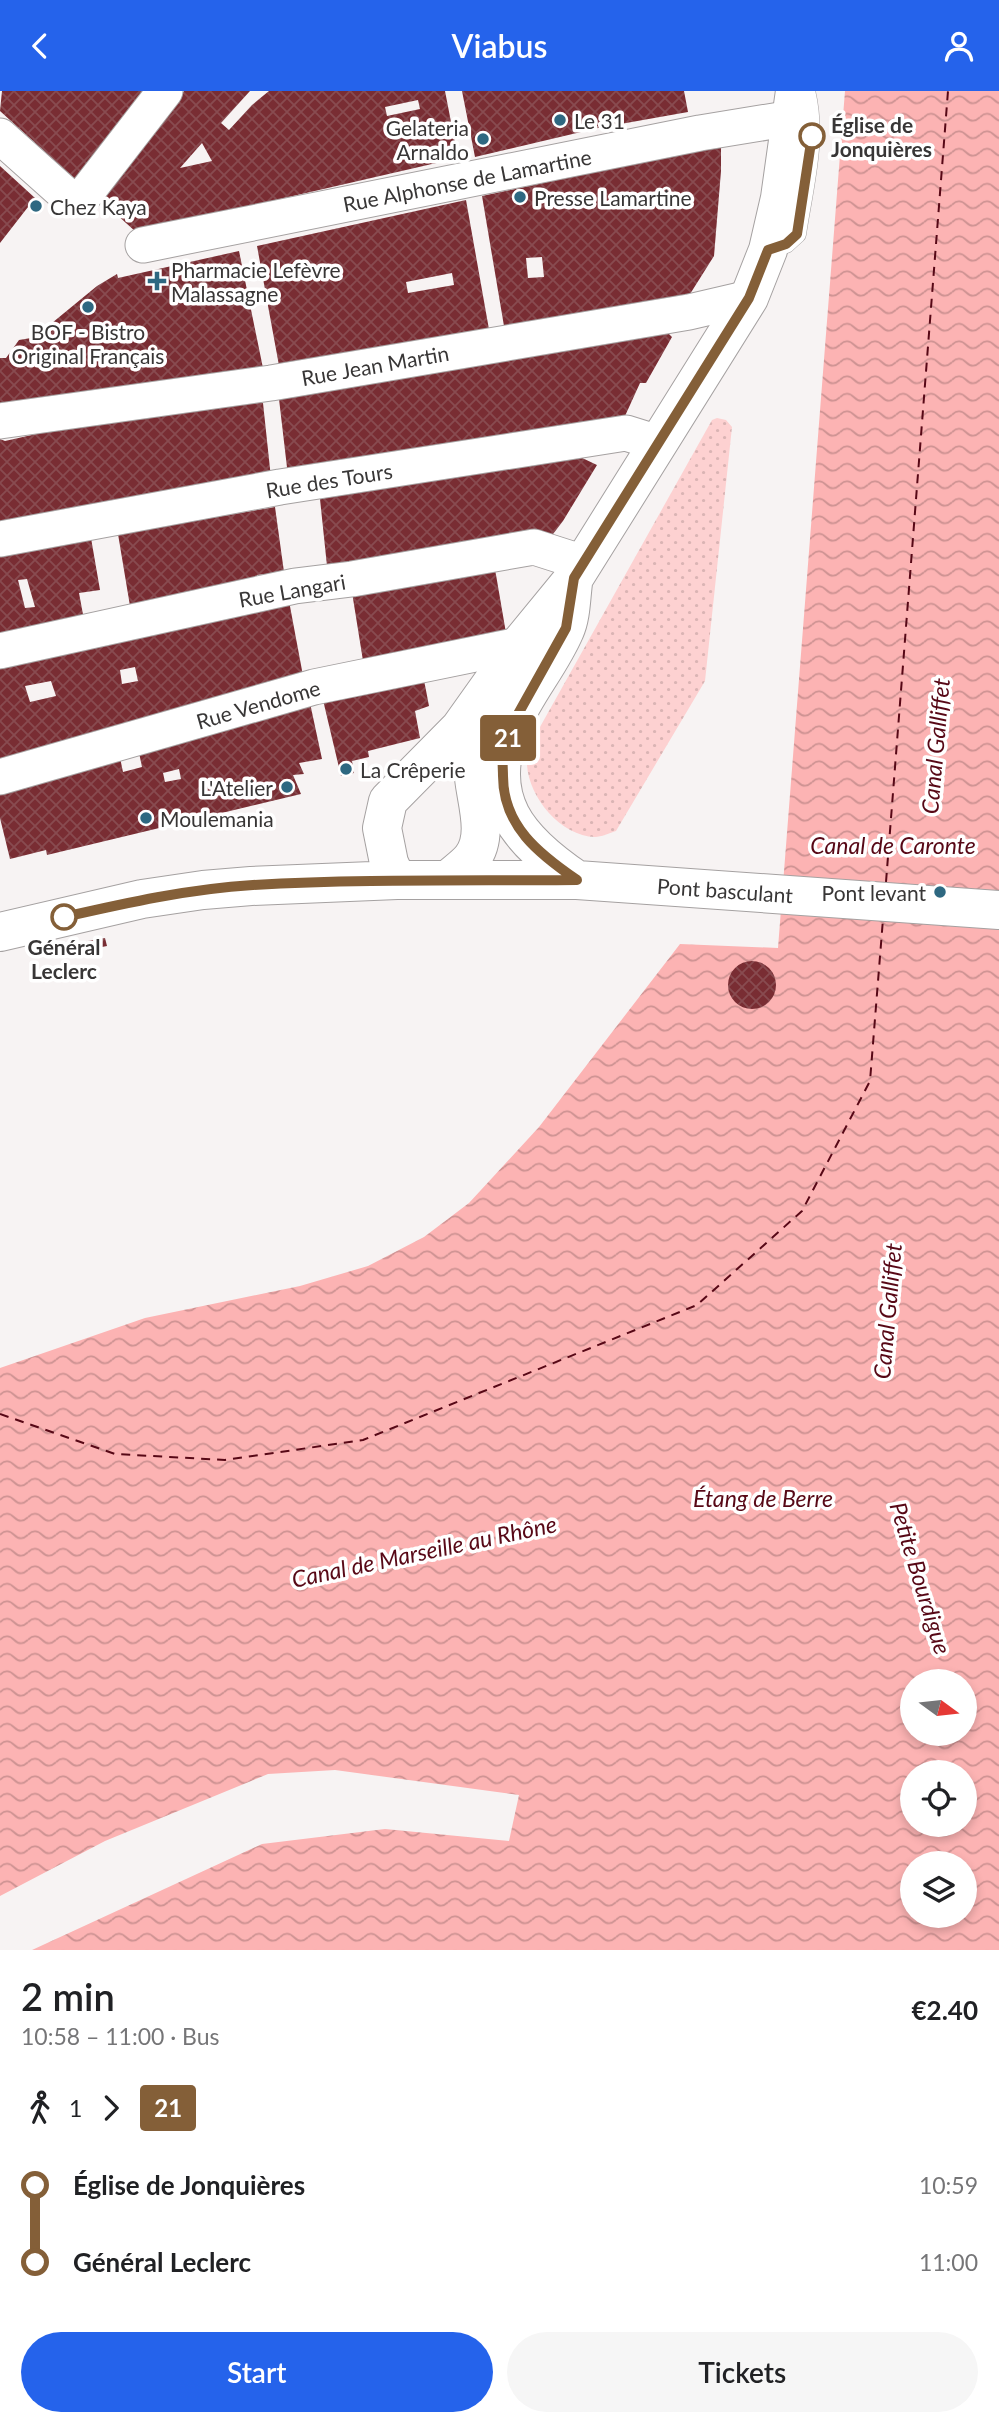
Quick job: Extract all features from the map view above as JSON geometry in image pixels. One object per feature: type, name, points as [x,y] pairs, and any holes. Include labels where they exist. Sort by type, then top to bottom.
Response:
[{"type":"main road","points":[[447,880],[473,857],[480,836],[473,781],[473,758],[478,737],[749,298],[768,250],[798,100]]},
{"type":"main road","points":[[397,880],[389,863],[382,828],[388,801],[460,728],[519,645],[579,571]]},
{"type":"main road","points":[[579,571],[566,628],[513,723],[502,755],[503,789],[509,813],[522,835],[549,861],[585,881]]},
{"type":"main road","name":"Pont basculant","points":[[1,925],[203,890],[251,885],[397,880],[585,881],[999,910]]},
{"type":"street","points":[[0,136],[76,194],[165,91]]},
{"type":"street","name":"Rue Alphonse de Lamartine","points":[[144,245],[700,133],[798,100]]},
{"type":"street","name":"Rue Jean Martin","points":[[0,421],[271,383],[675,314],[749,298]]},
{"type":"street","name":"Rue des Tours","points":[[0,539],[280,487],[626,433],[658,443]]},
{"type":"street","name":"Rue Langari","points":[[0,651],[295,586],[352,579],[534,547],[579,571]]},
{"type":"street","name":"Rue Vendome","points":[[0,777],[314,687],[519,645]]},
{"type":"shaded area","points":[[712,420],[726,420],[732,427],[705,681],[616,831],[597,837],[582,835],[559,822],[540,802],[529,778],[527,765],[531,743]]},
{"type":"water","points":[[845,91],[999,91],[999,1950],[32,1950],[262,1844],[385,1829],[509,1841],[519,1795],[335,1770],[268,1774],[105,1841],[0,1896],[0,1368],[145,1318],[300,1286],[368,1266],[424,1237],[469,1203],[539,1127],[680,944],[778,948]]},
{"type":"building","points":[[2,91],[151,91],[76,180],[0,111]]},
{"type":"building","points":[[184,91],[250,91],[221,123],[229,130],[269,91],[445,91],[458,158],[136,232],[96,196]],"holes":[[[418,100],[420,109],[387,116],[385,107]],[[202,143],[212,161],[180,168]]]},
{"type":"building","points":[[462,91],[684,91],[688,112],[598,128],[475,157]]},
{"type":"building","points":[[721,145],[714,256],[685,302],[505,332],[482,196]],"holes":[[[542,257],[544,277],[528,278],[526,258]]]},
{"type":"building","points":[[0,166],[35,198],[0,243]]},
{"type":"building","points":[[466,200],[490,335],[280,371],[257,246]],"holes":[[[452,273],[454,285],[408,293],[406,282]]]},
{"type":"building","points":[[239,251],[264,373],[0,409],[0,358],[6,358],[19,340],[43,336],[41,332],[97,286],[117,274],[118,278]]},
{"type":"building","points":[[667,332],[672,337],[646,383],[640,383],[625,416],[288,476],[279,399]]},
{"type":"building","points":[[263,403],[271,478],[0,527],[0,439],[5,441],[54,430],[235,404]]},
{"type":"building","points":[[578,456],[597,465],[550,538],[327,566],[320,499]]},
{"type":"building","points":[[275,507],[284,572],[257,575],[258,589],[131,612],[118,534]]},
{"type":"building","points":[[91,538],[100,590],[79,593],[85,625],[0,642],[0,555]],"holes":[[[27,579],[35,607],[25,608],[18,580]]]},
{"type":"building","points":[[495,569],[506,633],[364,667],[351,586]]},
{"type":"building","points":[[289,601],[304,681],[0,765],[0,663]],"holes":[[[135,667],[138,681],[122,684],[120,670]],[[51,681],[56,696],[30,702],[25,686]]]},
{"type":"building","points":[[424,680],[429,706],[415,711],[420,738],[368,751],[369,757],[352,761],[354,773],[341,776],[323,700]]},
{"type":"building","points":[[310,703],[322,759],[299,763],[304,774],[293,775],[301,794],[47,855],[46,850],[10,859],[0,818],[0,789],[119,753],[123,772],[142,767],[138,748]],"holes":[[[179,769],[181,779],[165,782],[163,773]]]},
{"type":"building","points":[[105,938],[107,946],[67,954],[65,945]]},
{"type":"building","points":[[752,961],[769,968],[776,985],[769,1002],[752,1009],[735,1002],[728,985],[735,968]]},
{"type":"ferry route","points":[[886,882],[948,91]]},
{"type":"ferry route","points":[[0,1414],[115,1454],[225,1460],[363,1440],[697,1305],[802,1211],[870,1081],[883,919]]},
{"type":"bus line","name":"21","points":[[64,917],[142,899],[251,885],[397,880],[577,880],[549,861],[522,835],[509,813],[503,789],[502,755],[513,723],[566,628],[574,578],[749,298],[768,250],[786,244],[797,234],[812,136]]},
{"type":"place","name":"Le 31","points":[[560,120]]},
{"type":"place","name":"Église de Jonquières","points":[[812,136]]},
{"type":"place","name":"Gelateria Arnaldo","points":[[483,139]]},
{"type":"place","name":"Presse Lamartine","points":[[520,197]]},
{"type":"place","name":"Chez Kaya","points":[[36,206]]},
{"type":"place","name":"Pharmacie Lefèvre Malassagne","points":[[157,281]]},
{"type":"place","name":"BOF - Bistro Original Français","points":[[88,307]]},
{"type":"place","name":"La Crêperie","points":[[346,769]]},
{"type":"place","name":"L'Atelier","points":[[287,787]]},
{"type":"place","name":"Moulemania","points":[[146,818]]},
{"type":"place","name":"Pont levant","points":[[940,892]]},
{"type":"place","name":"Général Leclerc","points":[[64,917]]},
{"type":"water label","name":"Canal Galliffet","points":[[935,746]]},
{"type":"water label","name":"Canal de Caronte","points":[[893,845]]},
{"type":"water label","name":"Canal Galliffet","points":[[887,1311]]},
{"type":"water label","name":"Étang de Berre","points":[[763,1498]]},
{"type":"water label","name":"Canal de Marseille au Rhône","points":[[424,1551]]},
{"type":"water label","name":"Petite Bourdigue","points":[[921,1578]]}]
